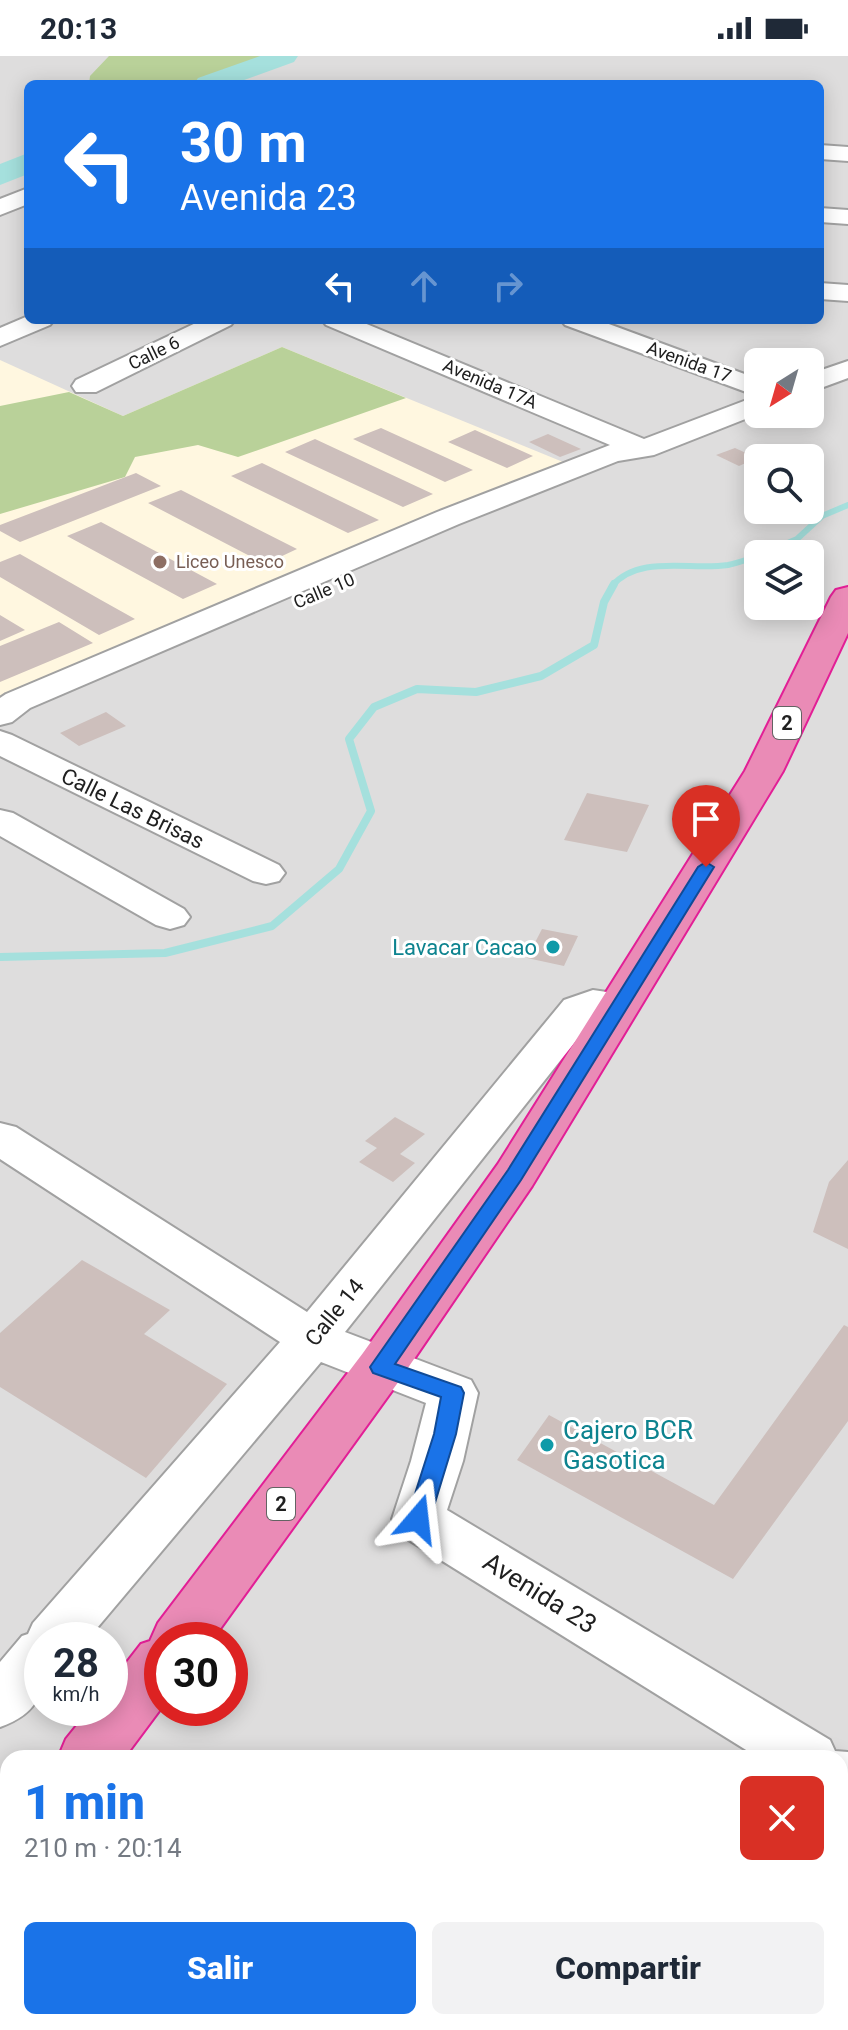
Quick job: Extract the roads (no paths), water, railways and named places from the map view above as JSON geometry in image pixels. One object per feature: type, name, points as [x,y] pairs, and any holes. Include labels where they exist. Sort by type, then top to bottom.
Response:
[{"type":"highway","name":"2","points":[[192,1622],[381,1367],[515,1175],[764,771],[848,597]]},
{"type":"highway","points":[[94,1750],[144,1685]]},
{"type":"street","points":[[824,152],[848,154]]},
{"type":"street","points":[[0,208],[24,197]]},
{"type":"street","points":[[824,215],[848,217]]},
{"type":"street","points":[[824,291],[848,293]]},
{"type":"street","points":[[0,338],[32,324]]},
{"type":"street","name":"Calle 6","points":[[86,386],[214,324]]},
{"type":"street","name":"Avenida 17A","points":[[345,324],[644,449]]},
{"type":"street","name":"Avenida 17","points":[[585,324],[744,383]]},
{"type":"street","points":[[824,378],[848,369]]},
{"type":"street","name":"Calle 10","points":[[0,715],[18,701],[310,575],[612,453],[644,449],[744,410]]},
{"type":"street","name":"Calle 10","points":[[0,726],[41,715],[331,587],[630,461],[644,449]]},
{"type":"street","name":"Calle Las Brisas","points":[[0,742],[266,873]]},
{"type":"street","points":[[0,821],[170,917]]},
{"type":"street","name":"Calle 14","points":[[68,1622],[312,1339],[579,1009],[593,1003],[619,1005]]},
{"type":"street","name":"Avenida 23","points":[[0,1138],[312,1339],[453,1393],[445,1434],[418,1519],[790,1750]]},
{"type":"street","points":[[0,1702],[24,1674]]},
{"type":"waterway","points":[[219,80],[285,56]]},
{"type":"waterway","points":[[0,176],[24,164]]},
{"type":"waterway","points":[[795,540],[822,516],[848,505]]},
{"type":"waterway","points":[[614,584],[623,576],[651,567],[728,565],[744,560]]},
{"type":"waterway","points":[[0,957],[165,953],[272,926],[339,869],[371,811],[349,739],[374,707],[417,689],[476,692],[541,676],[594,645],[604,602],[614,584]]},
{"type":"place","name":"Liceo Unesco","points":[[160,562]]},
{"type":"place","name":"Lavacar Cacao","points":[[553,947]]},
{"type":"place","name":"Cajero BCR Gasotica","points":[[547,1445]]}]
